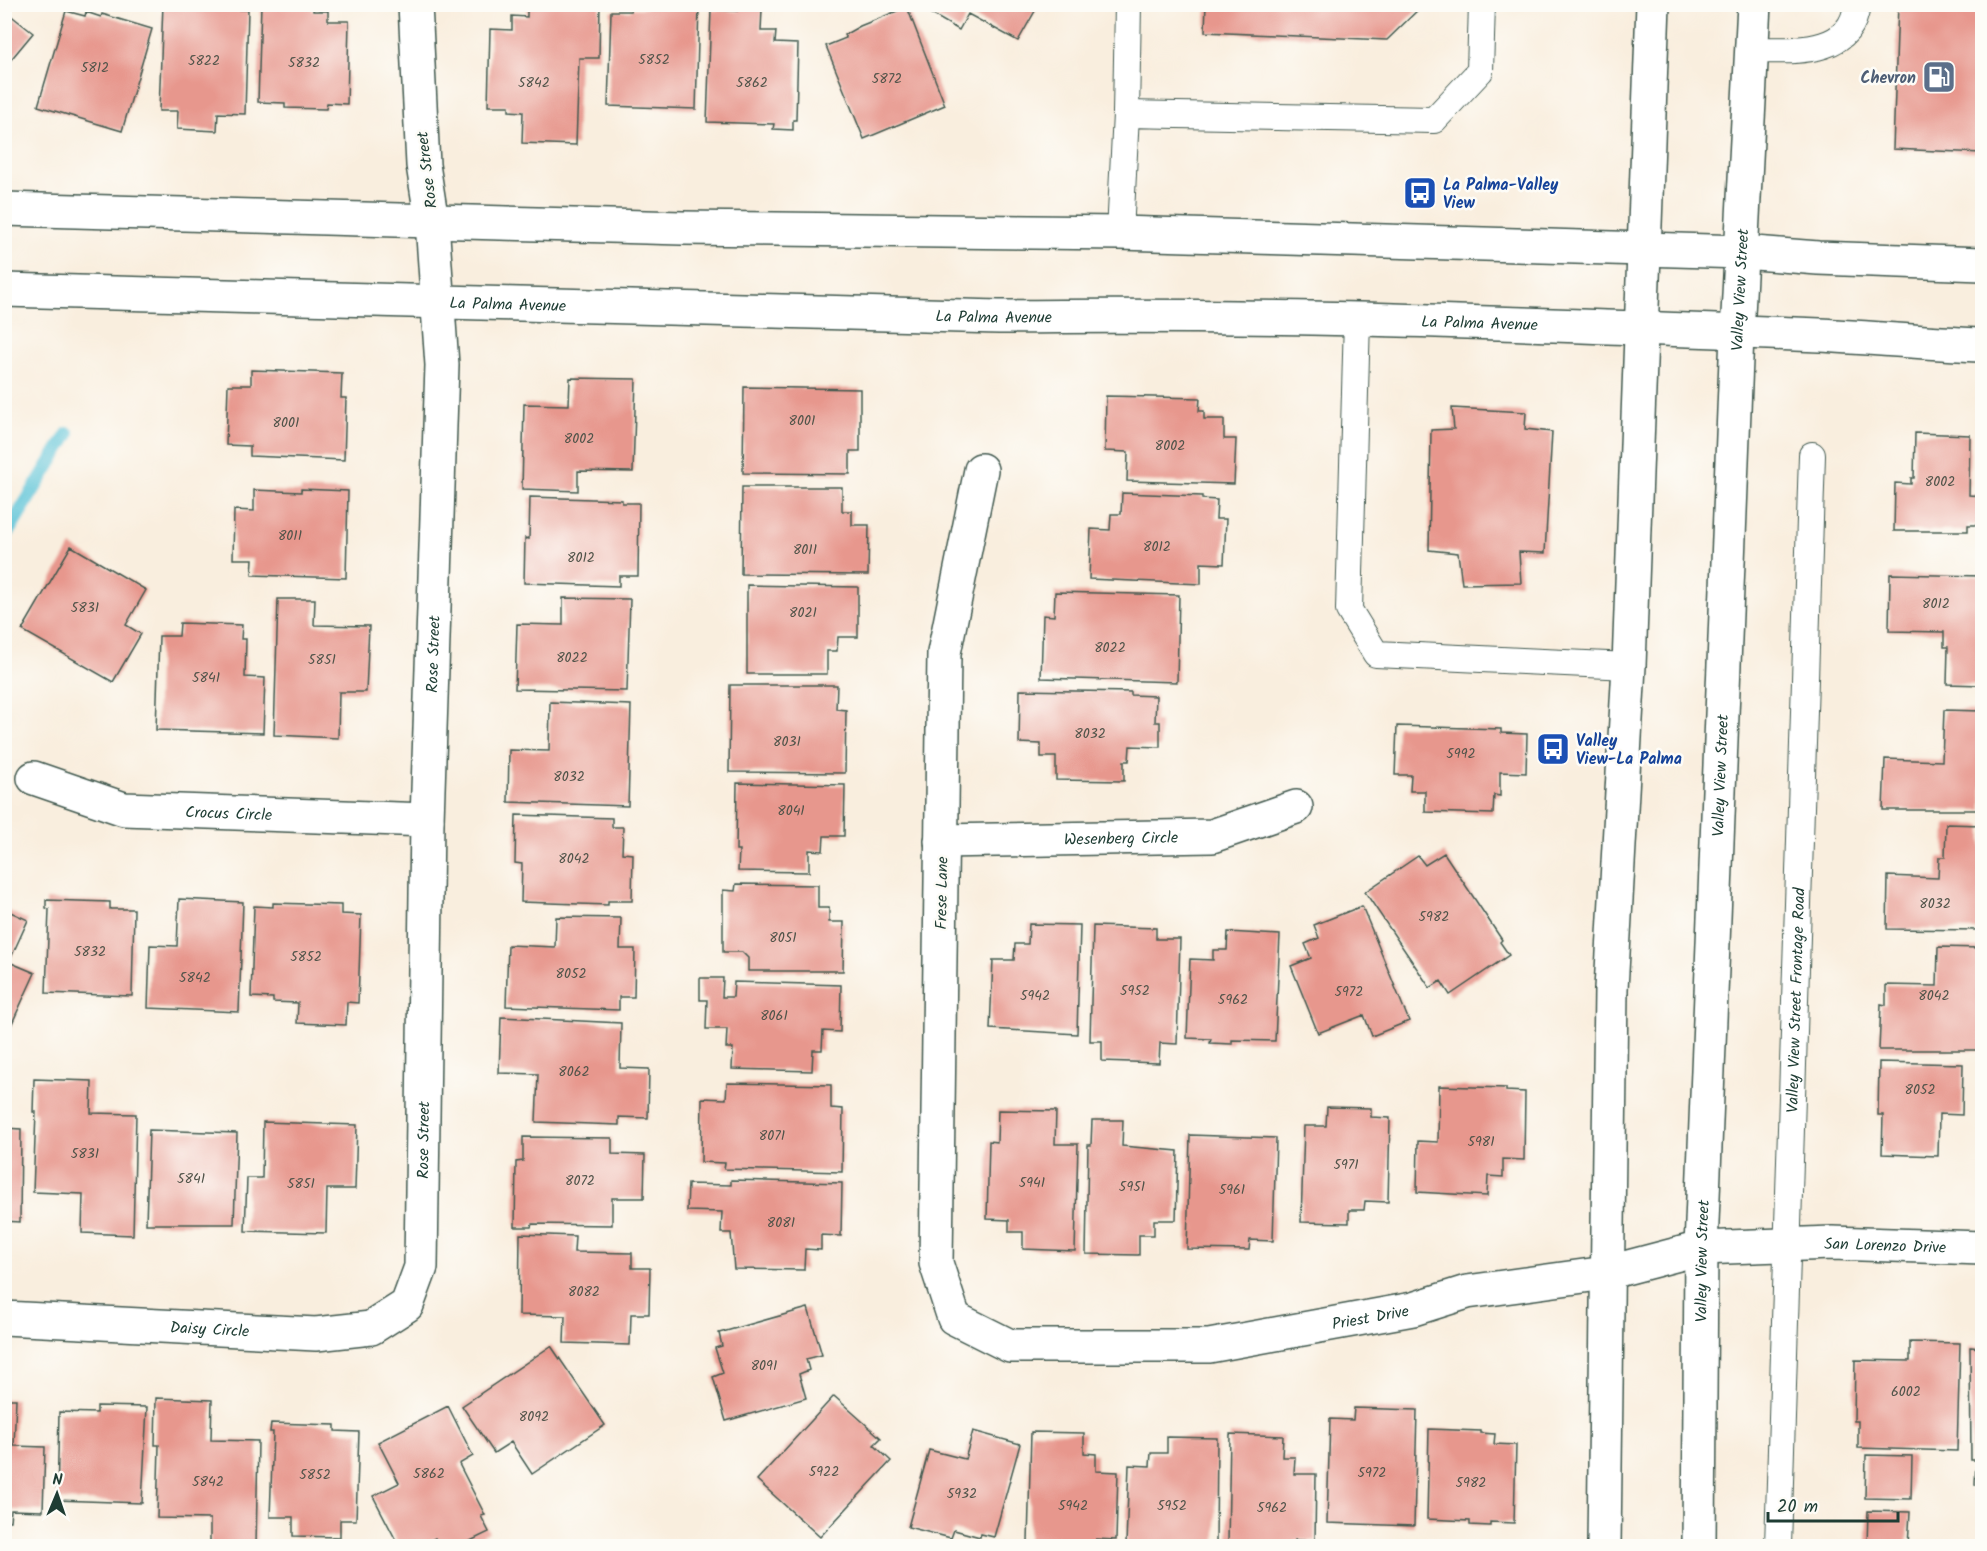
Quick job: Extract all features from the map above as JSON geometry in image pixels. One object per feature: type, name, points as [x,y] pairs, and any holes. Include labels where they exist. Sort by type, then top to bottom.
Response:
[{"type":"main road","name":"Rose Street","points":[[407,1305],[421,1267],[427,820],[442,365],[432,222],[423,165],[415,4]]},
{"type":"main road","points":[[1604,1546],[1611,989],[1629,666],[1646,249],[1653,4]]},
{"type":"main road","name":"Valley View Street","points":[[1699,1546],[1701,1248],[1737,334],[1754,4]]},
{"type":"main road","points":[[4,209],[682,228],[1120,232],[1742,252],[1818,258],[1983,264]]},
{"type":"main road","name":"La Palma Avenue","points":[[4,290],[999,317],[1139,315],[1357,319],[1737,334],[1819,335],[1983,345]]},
{"type":"main road","name":"Frese Lane","points":[[954,1318],[936,1263],[944,653],[981,470]]},
{"type":"main road","name":"Crocus Circle","points":[[34,778],[124,809],[427,820]]},
{"type":"main road","name":"Wesenberg Circle","points":[[941,841],[1212,836],[1296,807]]},
{"type":"main road","name":"Priest Drive","points":[[954,1318],[1010,1346],[1209,1346],[1413,1309],[1467,1292],[1606,1273],[1701,1248],[1787,1244]]},
{"type":"main road","name":"San Lorenzo Drive","points":[[1787,1244],[1983,1248]]},
{"type":"main road","name":"Daisy Circle","points":[[4,1318],[316,1334],[371,1328],[407,1305]]},
{"type":"lane","points":[[1120,232],[1126,114],[1128,4]]},
{"type":"lane","points":[[1126,114],[1434,120],[1480,71],[1482,4]]},
{"type":"lane","points":[[1753,50],[1803,50],[1825,46],[1842,37],[1856,14],[1857,4]]},
{"type":"lane","points":[[1357,319],[1349,610],[1376,654],[1629,666]]},
{"type":"lane","name":"Valley View Street Frontage Road","points":[[1778,1546],[1812,455]]},
{"type":"building","points":[[163,4],[225,4],[225,9],[248,10],[245,114],[218,113],[217,131],[177,129],[178,111],[159,111]]},
{"type":"building","points":[[261,4],[313,4],[313,11],[328,11],[328,21],[349,21],[347,104],[327,103],[326,109],[285,108],[285,103],[258,102]]},
{"type":"building","points":[[527,4],[600,4],[599,58],[579,58],[576,145],[522,143],[523,112],[509,111],[509,106],[488,106],[490,29],[512,30],[512,16],[527,17]]},
{"type":"building","points":[[914,4],[1039,4],[1018,41],[968,14],[959,30]]},
{"type":"building","points":[[1206,4],[1424,4],[1387,40],[1205,32]]},
{"type":"building","name":"Chevron","points":[[1898,4],[1982,4],[1982,153],[1893,149]]},
{"type":"building","points":[[648,5],[699,7],[696,109],[608,106],[611,11],[631,11],[631,8],[648,8]]},
{"type":"building","points":[[907,7],[945,105],[864,139],[826,46],[846,38],[844,35],[860,26]]},
{"type":"building","points":[[738,8],[762,9],[761,31],[776,31],[775,43],[798,44],[796,120],[793,120],[793,130],[773,129],[774,124],[707,122],[711,10],[738,11]]},
{"type":"building","points":[[4,10],[33,33],[4,68]]},
{"type":"building","points":[[66,11],[85,16],[86,12],[101,17],[102,14],[152,29],[122,131],[38,106]]},
{"type":"building","points":[[251,370],[342,373],[341,398],[346,398],[344,460],[250,456],[250,446],[226,445],[228,385],[251,385]]},
{"type":"building","points":[[570,378],[636,379],[633,472],[578,471],[578,491],[522,489],[524,404],[569,405]]},
{"type":"building","points":[[744,387],[860,389],[860,451],[850,451],[850,474],[743,473]]},
{"type":"building","points":[[1106,396],[1200,398],[1199,411],[1204,411],[1204,419],[1224,419],[1224,439],[1236,439],[1234,484],[1127,481],[1128,452],[1105,451]]},
{"type":"building","points":[[1452,408],[1526,412],[1525,429],[1552,432],[1545,553],[1519,552],[1521,583],[1462,584],[1458,553],[1429,550],[1431,430],[1454,429]]},
{"type":"building","points":[[1915,433],[1970,435],[1969,495],[1982,496],[1982,525],[1968,525],[1968,531],[1894,531],[1895,483],[1911,484],[1911,478],[1914,478]]},
{"type":"building","points":[[742,487],[842,487],[842,511],[852,511],[852,525],[869,525],[868,575],[741,574]]},
{"type":"building","points":[[301,489],[348,491],[346,578],[252,575],[253,559],[233,559],[234,510],[254,511],[254,490],[301,492]]},
{"type":"building","points":[[1122,493],[1202,496],[1202,499],[1217,500],[1216,519],[1226,519],[1224,564],[1201,563],[1201,584],[1089,579],[1091,529],[1110,530],[1111,514],[1121,514]]},
{"type":"building","points":[[530,497],[622,500],[622,503],[639,503],[638,576],[619,576],[619,586],[524,583],[525,538],[529,539]]},
{"type":"building","points":[[71,546],[146,590],[126,625],[141,634],[113,682],[22,630]]},
{"type":"building","points":[[1890,574],[1982,576],[1982,685],[1947,684],[1948,647],[1944,647],[1944,632],[1889,631]]},
{"type":"building","points":[[747,585],[858,587],[858,637],[838,637],[837,651],[827,651],[827,674],[747,674]]},
{"type":"building","points":[[1055,592],[1179,595],[1177,682],[1041,678],[1043,615],[1054,616]]},
{"type":"building","points":[[563,598],[630,599],[627,691],[515,689],[517,624],[563,625]]},
{"type":"building","points":[[278,599],[315,599],[314,625],[369,626],[366,692],[339,692],[338,738],[274,735]]},
{"type":"building","points":[[180,623],[242,625],[241,639],[246,639],[245,677],[265,678],[263,733],[156,730],[159,636],[179,636]]},
{"type":"building","points":[[730,685],[837,685],[836,709],[846,710],[845,773],[729,772]]},
{"type":"building","points":[[1020,690],[1131,692],[1131,695],[1156,696],[1155,722],[1160,722],[1160,747],[1130,746],[1129,761],[1124,761],[1124,781],[1056,780],[1056,757],[1041,757],[1041,744],[1019,743]]},
{"type":"building","points":[[550,702],[631,705],[628,806],[508,802],[509,750],[549,751]]},
{"type":"building","points":[[1944,710],[1982,711],[1982,810],[1883,810],[1885,759],[1942,761]]},
{"type":"building","points":[[1397,726],[1501,729],[1501,733],[1527,734],[1526,773],[1500,772],[1500,796],[1494,795],[1493,814],[1425,812],[1425,791],[1410,791],[1411,775],[1395,775]]},
{"type":"building","points":[[737,783],[845,785],[844,836],[824,836],[823,851],[809,850],[809,872],[738,871]]},
{"type":"building","points":[[516,815],[612,818],[612,827],[623,827],[622,853],[633,854],[632,901],[608,901],[608,905],[521,902],[522,864],[515,863]]},
{"type":"building","points":[[1946,824],[1982,825],[1982,930],[1887,929],[1888,876],[1938,878],[1939,857],[1945,857]]},
{"type":"building","points":[[1444,853],[1502,940],[1500,942],[1509,955],[1450,995],[1441,981],[1430,988],[1365,892],[1418,856],[1425,865]]},
{"type":"building","points":[[736,884],[818,885],[818,908],[829,908],[829,922],[844,922],[843,971],[748,971],[748,958],[742,952],[723,952],[723,890],[735,891]]},
{"type":"building","points":[[179,899],[243,902],[239,1012],[148,1008],[150,945],[177,946]]},
{"type":"building","points":[[46,900],[110,902],[110,909],[134,909],[132,996],[46,993],[49,909],[46,908]]},
{"type":"building","points":[[273,903],[341,905],[341,914],[361,915],[358,1003],[347,1002],[346,1025],[297,1023],[298,1003],[273,1002],[273,998],[251,997],[254,906],[273,907]]},
{"type":"building","points":[[1362,906],[1409,1021],[1372,1036],[1364,1015],[1318,1033],[1291,966],[1311,958],[1305,944],[1319,938],[1314,925]]},
{"type":"building","points":[[4,909],[28,920],[9,962],[35,973],[8,1032],[4,1031]]},
{"type":"building","points":[[556,917],[621,918],[620,949],[635,949],[634,997],[619,997],[619,1010],[506,1006],[508,945],[555,947]]},
{"type":"building","points":[[1029,924],[1080,925],[1077,1034],[990,1029],[993,960],[1014,960],[1015,944],[1028,944]]},
{"type":"building","points":[[1093,926],[1156,928],[1156,939],[1180,939],[1177,1044],[1160,1043],[1159,1063],[1102,1061],[1102,1041],[1090,1041]]},
{"type":"building","points":[[1228,932],[1280,935],[1275,1041],[1232,1040],[1232,1044],[1210,1043],[1211,1039],[1187,1038],[1190,959],[1213,960],[1213,950],[1227,950]]},
{"type":"building","points":[[1938,947],[1982,948],[1982,1050],[1879,1050],[1881,1004],[1886,1005],[1886,985],[1937,986]]},
{"type":"building","points":[[700,978],[723,978],[722,997],[733,997],[734,982],[841,985],[840,1032],[823,1031],[822,1050],[813,1050],[812,1071],[732,1069],[733,1048],[726,1048],[727,1029],[706,1029],[707,1000],[700,1000]]},
{"type":"building","points":[[501,1017],[621,1023],[620,1068],[649,1069],[648,1118],[619,1117],[619,1125],[536,1122],[538,1074],[499,1073]]},
{"type":"building","points":[[1879,1062],[1963,1064],[1962,1115],[1939,1114],[1938,1156],[1882,1154],[1883,1115],[1878,1115]]},
{"type":"building","points":[[34,1079],[92,1081],[91,1113],[136,1114],[133,1235],[82,1233],[83,1194],[33,1192],[36,1112],[33,1112]]},
{"type":"building","points":[[727,1083],[831,1085],[831,1108],[843,1109],[842,1172],[724,1169],[725,1163],[701,1162],[702,1098],[726,1099]]},
{"type":"building","points":[[1439,1086],[1506,1088],[1506,1091],[1525,1092],[1524,1160],[1503,1159],[1503,1177],[1488,1176],[1487,1196],[1417,1192],[1418,1141],[1438,1142]]},
{"type":"building","points":[[1327,1107],[1371,1108],[1371,1117],[1390,1118],[1388,1202],[1365,1201],[1364,1210],[1349,1210],[1349,1223],[1301,1222],[1304,1126],[1326,1126]]},
{"type":"building","points":[[998,1110],[1056,1111],[1055,1144],[1078,1144],[1075,1251],[1023,1249],[1023,1232],[1009,1232],[1009,1220],[987,1219],[989,1141],[997,1142]]},
{"type":"building","points":[[1092,1120],[1123,1120],[1122,1146],[1178,1151],[1176,1220],[1154,1220],[1154,1235],[1139,1235],[1139,1255],[1086,1254],[1088,1145],[1091,1145]]},
{"type":"building","points":[[263,1122],[357,1125],[355,1189],[327,1189],[326,1233],[245,1231],[247,1178],[262,1178]]},
{"type":"building","points":[[4,1128],[21,1129],[20,1222],[4,1221]]},
{"type":"building","points":[[149,1130],[237,1133],[234,1224],[146,1224]]},
{"type":"building","points":[[1190,1135],[1276,1138],[1273,1241],[1250,1240],[1249,1250],[1187,1249]]},
{"type":"building","points":[[523,1137],[612,1138],[612,1154],[645,1155],[644,1198],[612,1198],[612,1225],[532,1224],[531,1227],[515,1227],[516,1162],[523,1161]]},
{"type":"building","points":[[731,1180],[842,1183],[841,1236],[821,1235],[821,1250],[805,1249],[804,1270],[734,1269],[731,1233],[721,1233],[722,1212],[687,1211],[688,1184],[731,1185]]},
{"type":"building","points":[[520,1234],[575,1236],[574,1252],[632,1253],[632,1268],[650,1268],[649,1314],[631,1314],[630,1345],[564,1343],[565,1316],[519,1315]]},
{"type":"building","points":[[808,1308],[822,1355],[806,1359],[809,1370],[799,1374],[806,1398],[726,1421],[713,1377],[723,1373],[715,1348],[722,1346],[719,1333]]},
{"type":"building","points":[[1910,1342],[1960,1343],[1957,1451],[1858,1448],[1858,1421],[1854,1421],[1855,1360],[1910,1361]]},
{"type":"building","points":[[551,1346],[605,1425],[532,1474],[511,1442],[494,1453],[462,1406]]},
{"type":"building","points":[[1970,1347],[1982,1348],[1982,1485],[1975,1485],[1976,1460],[1971,1460]]},
{"type":"building","points":[[834,1396],[881,1438],[874,1445],[891,1461],[820,1537],[757,1480]]},
{"type":"building","points":[[156,1398],[212,1400],[211,1440],[258,1441],[256,1546],[210,1546],[210,1519],[157,1518],[159,1445],[155,1445]]},
{"type":"building","points":[[4,1399],[16,1399],[14,1446],[45,1447],[43,1511],[11,1510],[10,1521],[4,1521]]},
{"type":"building","points":[[97,1406],[147,1407],[142,1503],[57,1500],[59,1412],[97,1413]]},
{"type":"building","points":[[448,1406],[473,1456],[459,1464],[485,1515],[481,1516],[489,1532],[460,1546],[439,1546],[435,1538],[419,1546],[399,1546],[373,1496],[399,1483],[378,1442]]},
{"type":"building","points":[[1354,1408],[1417,1410],[1414,1526],[1327,1523],[1330,1419],[1353,1420]]},
{"type":"building","points":[[271,1423],[335,1425],[335,1431],[359,1432],[356,1520],[340,1520],[340,1537],[293,1536],[293,1517],[270,1517],[273,1432],[270,1432]]},
{"type":"building","points":[[1429,1429],[1480,1431],[1480,1433],[1495,1434],[1494,1444],[1516,1445],[1514,1523],[1490,1522],[1490,1526],[1470,1525],[1470,1521],[1427,1519]]},
{"type":"building","points":[[973,1431],[1020,1444],[994,1537],[981,1534],[980,1537],[954,1530],[951,1538],[908,1527],[929,1450],[965,1459]]},
{"type":"building","points":[[1031,1432],[1084,1433],[1084,1453],[1096,1454],[1096,1471],[1118,1472],[1116,1540],[1096,1539],[1093,1546],[1032,1546],[1032,1542],[1028,1542]]},
{"type":"building","points":[[1230,1434],[1283,1436],[1282,1457],[1295,1457],[1294,1474],[1316,1474],[1315,1541],[1295,1540],[1294,1545],[1228,1544]]},
{"type":"building","points":[[1167,1437],[1217,1438],[1216,1546],[1126,1544],[1129,1465],[1150,1466],[1151,1453],[1167,1453]]},
{"type":"building","points":[[1866,1455],[1912,1456],[1911,1499],[1865,1498]]},
{"type":"building","points":[[1868,1511],[1910,1512],[1908,1546],[1867,1546]]},
{"type":"waterway","points":[[4,538],[68,434]]},
{"type":"place","name":"Chevron","points":[[1939,77]]},
{"type":"place","name":"La Palma-Valley View","points":[[1420,193]]},
{"type":"place","name":"Valley View-La Palma","points":[[1553,749]]}]
